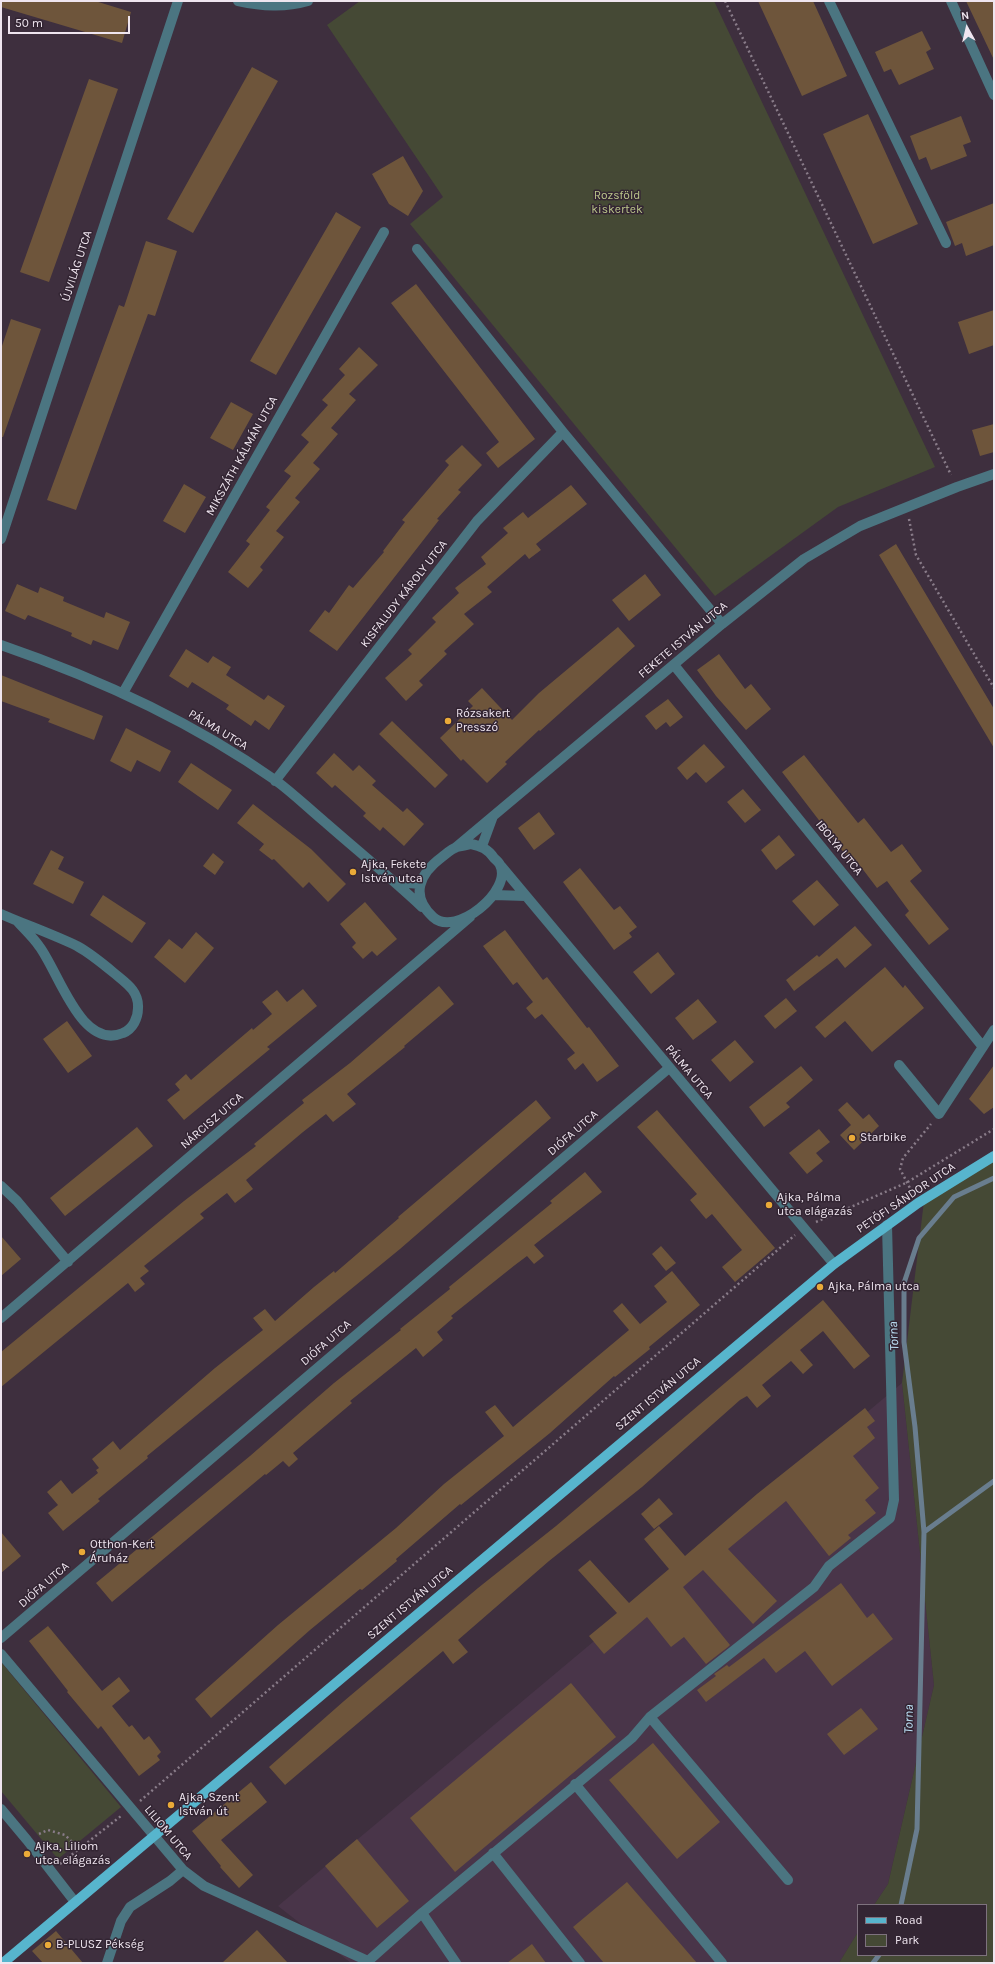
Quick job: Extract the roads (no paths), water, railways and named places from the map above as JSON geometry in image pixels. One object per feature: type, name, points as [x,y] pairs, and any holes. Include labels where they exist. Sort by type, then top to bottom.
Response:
[{"type":"main road","name":"PETŐFI SÁNDOR UTCA","points":[[834,1264],[918,1203],[994,1156]]},
{"type":"main road","name":"SZENT ISTVÁN UTCA","points":[[3,1963],[834,1264]]},
{"type":"street","name":"ÚJVILÁG UTCA","points":[[1,539],[178,1]]},
{"type":"street","points":[[238,1],[263,6],[296,4],[308,1]]},
{"type":"street","points":[[829,1],[946,243]]},
{"type":"street","points":[[951,1],[994,95]]},
{"type":"street","name":"MIKSZÁTH KÁLMÁN UTCA","points":[[123,693],[384,232]]},
{"type":"street","points":[[417,249],[563,432],[722,624]]},
{"type":"street","name":"KISFALUDY KÁROLY UTCA","points":[[276,781],[477,521],[563,432]]},
{"type":"street","name":"FEKETE ISTVÁN UTCA","points":[[455,848],[722,624],[804,559],[860,526],[957,487],[994,474]]},
{"type":"street","name":"PÁLMA UTCA","points":[[1,645],[123,693],[198,732],[276,781],[396,882],[434,919],[443,922]]},
{"type":"street","name":"IBOLYA UTCA","points":[[674,665],[983,1047]]},
{"type":"street","points":[[422,907],[419,894],[420,884],[433,864],[455,848],[472,844],[482,846],[493,816]]},
{"type":"street","name":"PÁLMA UTCA","points":[[482,846],[490,853],[834,1264]]},
{"type":"street","points":[[439,943],[443,922],[455,922],[470,917],[494,895],[501,879],[500,866]]},
{"type":"street","points":[[396,882],[420,884]]},
{"type":"street","points":[[494,895],[526,896]]},
{"type":"street","points":[[1,914],[77,946],[93,956],[134,989],[138,1007],[136,1022],[125,1032],[112,1037],[95,1032],[79,1018],[39,945],[17,921]]},
{"type":"street","name":"NÁRCISZ UTCA","points":[[1,1318],[470,917]]},
{"type":"street","points":[[899,1065],[938,1114],[994,1030]]},
{"type":"street","name":"DIÓFA UTCA","points":[[1,1638],[669,1068]]},
{"type":"street","points":[[1,1186],[17,1201],[68,1262]]},
{"type":"street","points":[[367,1962],[422,1913],[632,1738],[650,1717],[814,1587],[829,1566],[890,1518],[894,1500],[887,1225]]},
{"type":"street","name":"LILIOM UTCA","points":[[1,1654],[183,1870],[204,1886],[367,1962]]},
{"type":"street","points":[[650,1717],[788,1880]]},
{"type":"street","points":[[575,1784],[722,1963]]},
{"type":"street","points":[[1,1809],[75,1902]]},
{"type":"street","points":[[493,1853],[580,1963]]},
{"type":"street","points":[[107,1963],[121,1921],[130,1907],[170,1881],[183,1870]]},
{"type":"street","points":[[422,1913],[456,1963]]},
{"type":"waterway","name":"Torna","points":[[901,1904],[917,1829],[924,1532],[915,1427],[904,1342],[904,1283],[919,1238],[954,1197],[994,1178]]},
{"type":"waterway","name":"Torna","points":[[924,1532],[994,1481]]},
{"type":"waterway","name":"Torna","points":[[873,1963],[878,1956]]},
{"type":"place","name":"Rózsakert Presszó","points":[[448,721]]},
{"type":"place","name":"Ajka, Fekete István utca","points":[[353,872]]},
{"type":"place","name":"Starbike","points":[[852,1138]]},
{"type":"place","name":"Ajka, Pálma utca elágazás","points":[[769,1205]]},
{"type":"place","name":"Ajka, Pálma utca","points":[[820,1287]]},
{"type":"place","name":"Otthon-Kert Áruház","points":[[82,1552]]},
{"type":"place","name":"Ajka, Szent István út","points":[[171,1805]]},
{"type":"place","name":"Ajka, Liliom utca elágazás","points":[[27,1854]]},
{"type":"place","name":"B-PLUSZ Pékség","points":[[48,1945]]},
{"type":"park label","name":"Rozsföld kiskertek","points":[[617,203]]}]
